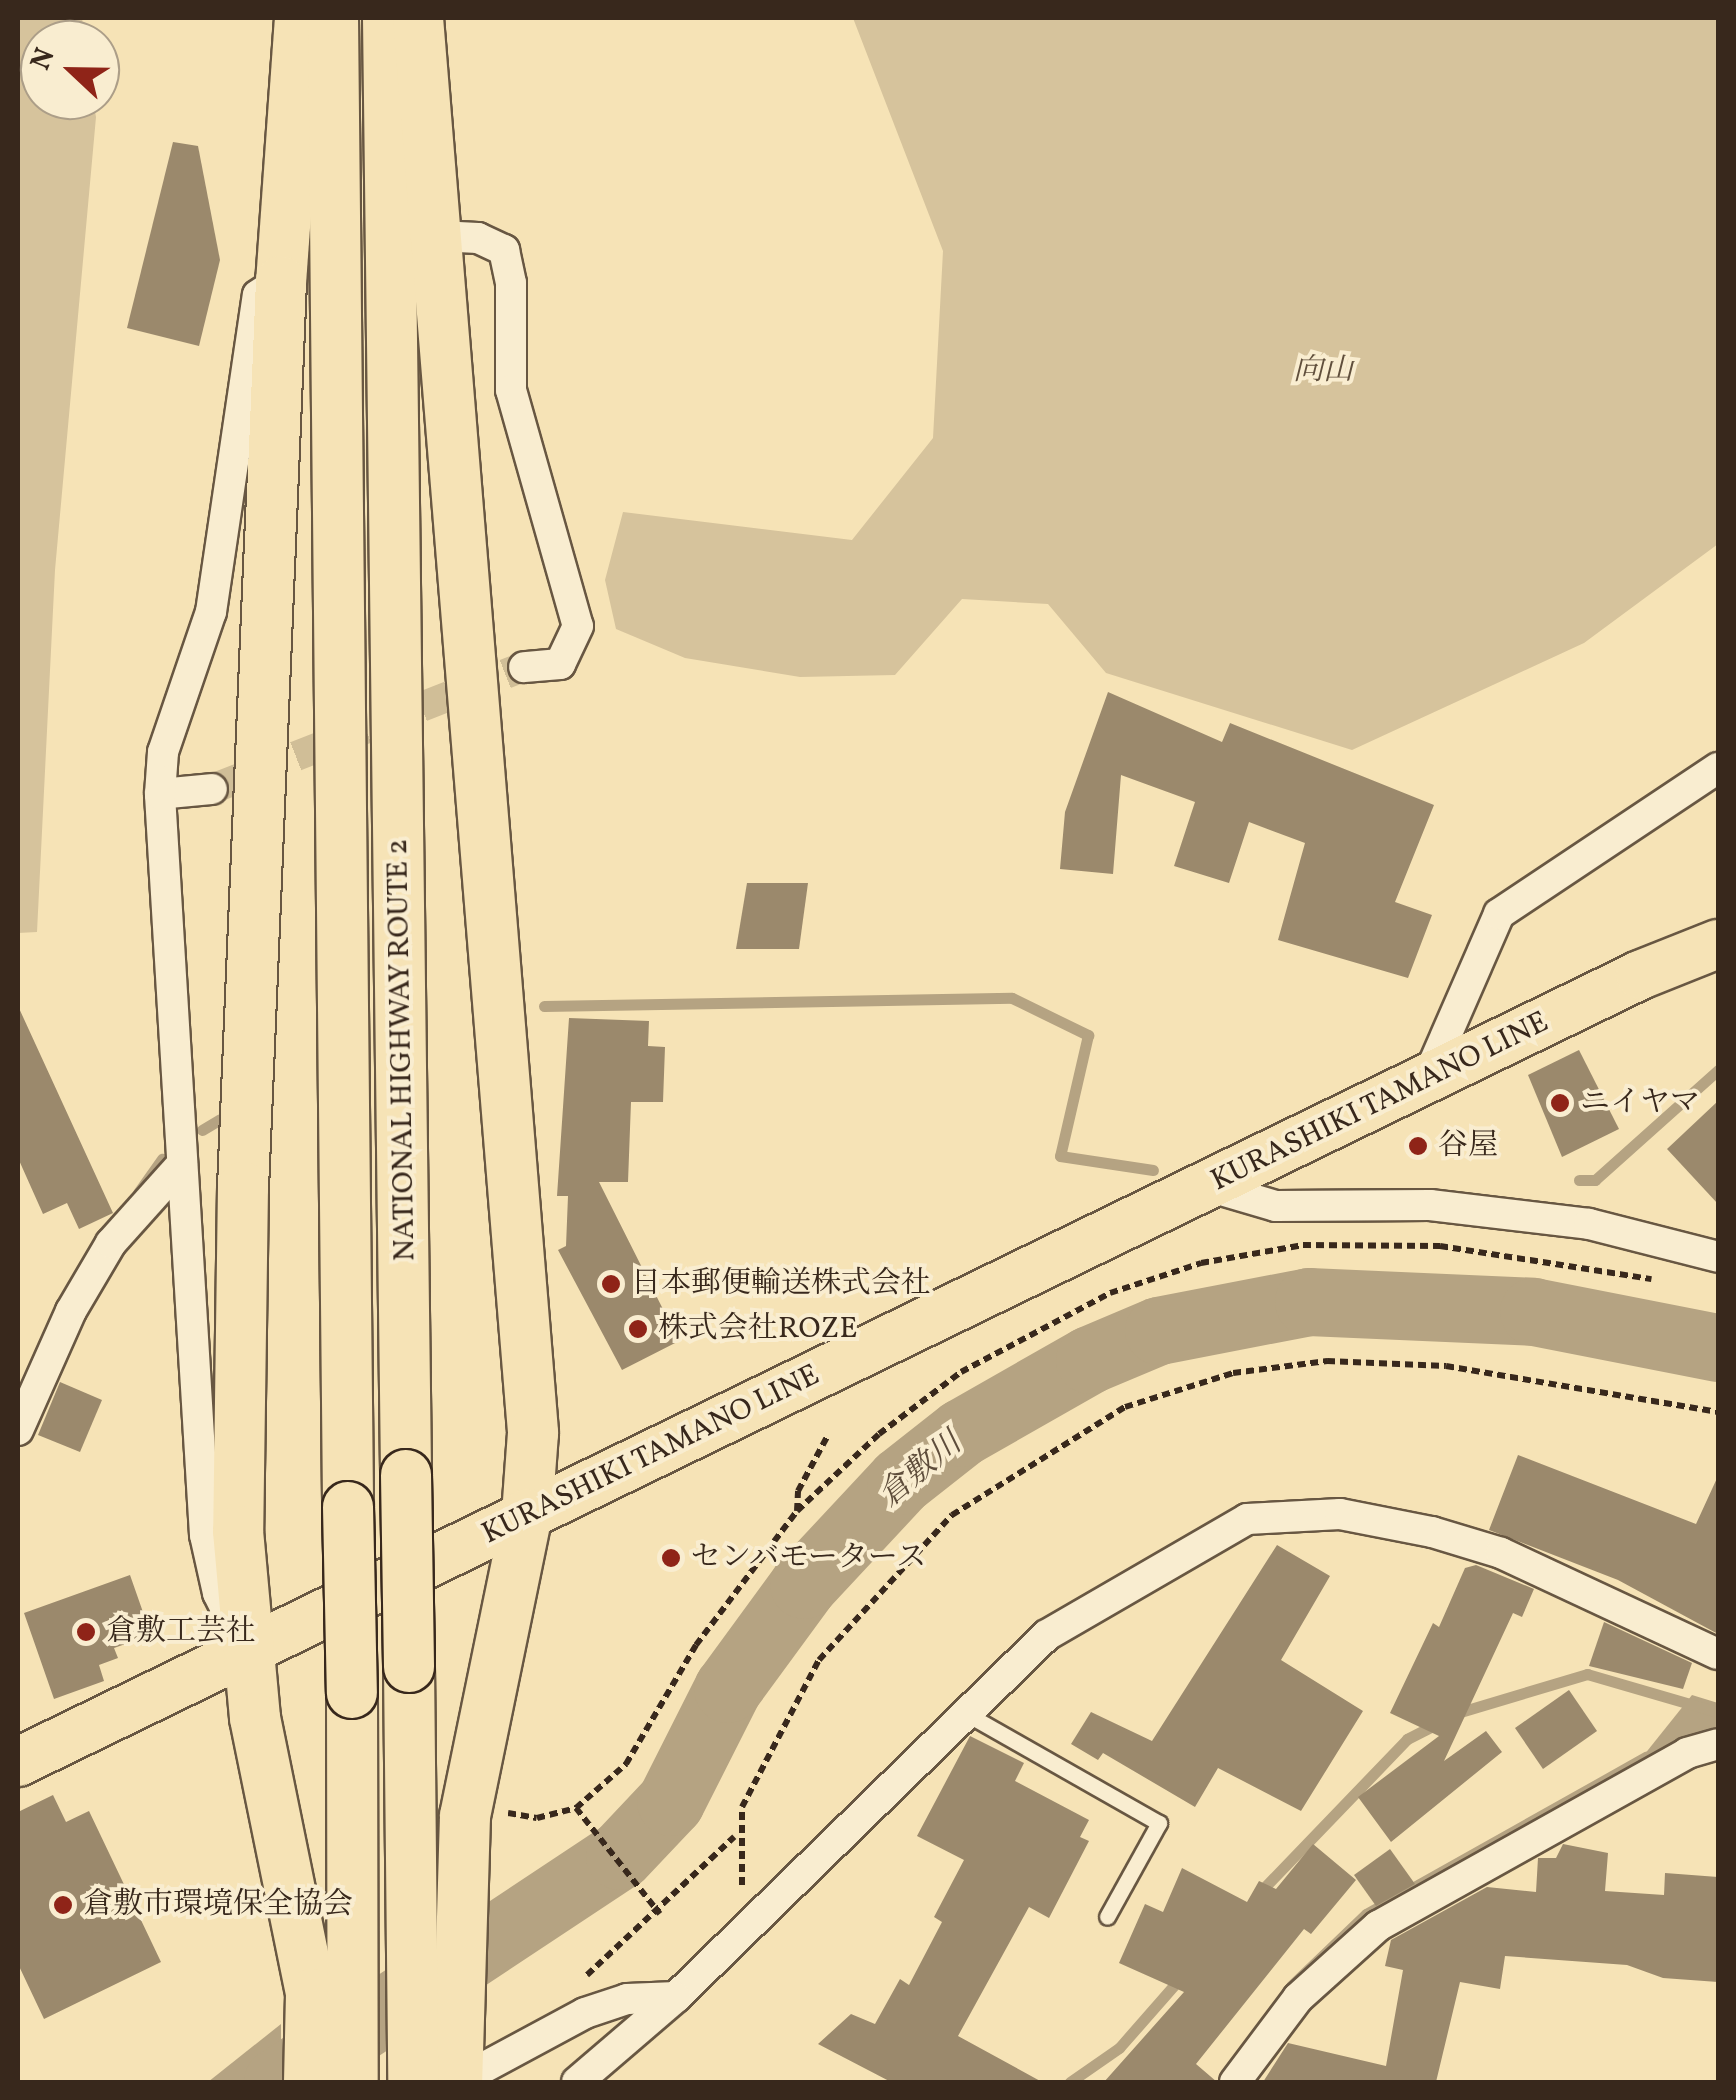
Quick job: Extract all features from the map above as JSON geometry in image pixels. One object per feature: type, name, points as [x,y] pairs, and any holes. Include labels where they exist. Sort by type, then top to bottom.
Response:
[{"type":"highway","points":[[300,18],[281,280],[243,1187],[238,1530],[248,1651],[311,1994],[309,2082]]},
{"type":"highway","name":"NATIONAL HIGHWAY ROUTE 2","points":[[333,18],[353,2082]]},
{"type":"highway","name":"NATIONAL HIGHWAY ROUTE 2","points":[[388,18],[413,2065]]},
{"type":"highway","points":[[418,18],[501,972],[533,1433],[526,1514],[465,1816],[459,1906],[458,2082]]},
{"type":"main road","name":"KURASHIKI TAMANO LINE","points":[[18,1762],[1427,1079],[1718,944]]},
{"type":"street","points":[[438,236],[478,238],[504,250],[511,283],[511,390],[578,626],[560,664],[524,666]]},
{"type":"street","points":[[248,1651],[218,1593],[206,1536],[160,794],[162,752],[211,612],[258,295],[281,280]]},
{"type":"street","points":[[1427,1079],[1499,914],[1718,768]]},
{"type":"street","points":[[160,794],[212,789]]},
{"type":"street","points":[[18,1430],[70,1310],[112,1243],[182,1164]]},
{"type":"street","points":[[1208,1186],[1276,1206],[1430,1205],[1589,1224],[1718,1257]]},
{"type":"street","points":[[577,2082],[676,1998],[1047,1635],[1143,1574],[1247,1519],[1294,1514],[1385,1520],[1501,1554],[1718,1654]]},
{"type":"street","points":[[1234,2082],[1298,1998],[1378,1926],[1687,1753],[1718,1744]]},
{"type":"street","points":[[458,2082],[561,2026],[627,1998],[676,1998]]},
{"type":"lane","points":[[966,1713],[1159,1823],[1107,1917]]},
{"type":"path","points":[[492,1810],[537,1818],[576,1808],[626,1764],[696,1644],[798,1510],[879,1434],[976,1364],[1110,1293],[1201,1263],[1303,1246],[1440,1246],[1657,1280]]},
{"type":"path","points":[[561,2026],[565,1993],[660,1914],[736,1835],[767,1746],[819,1660],[890,1576],[952,1515],[1125,1407],[1233,1373],[1327,1360],[1446,1366],[1718,1412]]},
{"type":"path","points":[[798,1510],[798,1490],[826,1436]]},
{"type":"path","points":[[576,1808],[660,1914]]},
{"type":"path","points":[[736,1835],[742,1890],[760,1916]]},
{"type":"green space","points":[[18,18],[82,18],[20,20],[20,120],[96,120],[55,570],[37,932],[18,933]]},
{"type":"green space","name":"向山","points":[[853,18],[1718,18],[1718,544],[1584,643],[1352,750],[1106,673],[1048,604],[962,599],[895,675],[800,677],[685,658],[616,629],[605,580],[623,512],[852,540],[933,438],[943,251]]},
{"type":"shaded area","points":[[1692,1695],[1718,1703],[1718,1730],[1636,1765]]},
{"type":"shaded area","points":[[281,2024],[281,2082],[208,2082]]},
{"type":"building","points":[[173,142],[198,146],[220,260],[199,346],[127,328]]},
{"type":"building","points":[[1108,692],[1222,742],[1230,723],[1434,805],[1395,902],[1432,915],[1408,978],[1278,940],[1305,843],[1249,822],[1229,883],[1174,866],[1195,802],[1121,775],[1113,874],[1060,869],[1065,812]]},
{"type":"building","points":[[747,883],[808,883],[799,949],[736,949]]},
{"type":"building","points":[[18,1006],[113,1213],[79,1229],[67,1203],[43,1214],[18,1158]]},
{"type":"building","points":[[569,1018],[649,1021],[648,1046],[665,1047],[663,1102],[631,1102],[628,1182],[599,1182],[679,1341],[622,1370],[558,1250],[566,1246],[568,1196],[557,1196]]},
{"type":"building","points":[[1579,1050],[1619,1129],[1562,1157],[1528,1075]]},
{"type":"building","points":[[1718,1101],[1718,1204],[1667,1149]]},
{"type":"building","points":[[60,1382],[102,1400],[80,1452],[38,1435]]},
{"type":"building","points":[[1518,1455],[1696,1524],[1718,1476],[1718,1634],[1618,1580],[1489,1530]]},
{"type":"building","points":[[1277,1545],[1330,1576],[1281,1660],[1363,1711],[1301,1811],[1218,1768],[1195,1807],[1103,1753],[1098,1760],[1071,1744],[1091,1712],[1152,1741]]},
{"type":"building","points":[[1476,1565],[1534,1589],[1522,1617],[1513,1613],[1444,1761],[1486,1731],[1502,1752],[1391,1842],[1358,1797],[1439,1736],[1390,1713],[1433,1623],[1439,1627],[1465,1568]]},
{"type":"building","points":[[130,1575],[151,1635],[114,1648],[118,1658],[99,1665],[104,1681],[54,1699],[24,1613]]},
{"type":"building","points":[[1604,1622],[1692,1663],[1683,1689],[1589,1666]]},
{"type":"building","points":[[1569,1690],[1597,1731],[1543,1769],[1515,1728]]},
{"type":"building","points":[[970,1736],[1024,1763],[1015,1781],[1089,1820],[1080,1837],[1089,1841],[1049,1918],[1029,1907],[958,2036],[1042,2082],[891,2082],[818,2044],[851,2014],[875,2024],[900,1979],[909,1985],[942,1922],[934,1917],[964,1860],[917,1836]]},
{"type":"building","points":[[53,1795],[66,1822],[89,1811],[161,1962],[44,2019],[18,1964],[18,1812]]},
{"type":"building","points":[[1313,1844],[1356,1880],[1311,1934],[1304,1929],[1196,2064],[1217,2082],[1104,2082],[1184,1992],[1119,1963],[1145,1904],[1163,1912],[1182,1868],[1247,1902],[1259,1881],[1276,1889]]},
{"type":"building","points":[[1563,1844],[1608,1853],[1605,1891],[1664,1895],[1665,1873],[1718,1877],[1718,1982],[1663,1978],[1627,1965],[1505,1956],[1500,1989],[1460,1982],[1436,2082],[1263,2082],[1288,2043],[1386,2066],[1403,1970],[1385,1966],[1391,1940],[1487,1887],[1536,1892],[1538,1858],[1556,1858]]},
{"type":"building","points":[[1390,1849],[1415,1884],[1376,1906],[1354,1875]]},
{"type":"waterway","points":[[544,1006],[1012,998],[1088,1035],[1060,1156],[1153,1170]]},
{"type":"waterway","points":[[1579,1180],[1595,1180],[1718,1070]]},
{"type":"waterway","points":[[202,1130],[220,1119]]},
{"type":"waterway","points":[[138,1193],[162,1159]]},
{"type":"waterway","name":"倉敷川","points":[[278,2082],[620,1856],[671,1802],[728,1689],[804,1585],[901,1481],[962,1433],[1090,1360],[1159,1331],[1309,1302],[1534,1312],[1718,1348]]},
{"type":"waterway","points":[[1457,1713],[1587,1674],[1718,1712]]},
{"type":"waterway","points":[[1259,1893],[1407,1739],[1436,1724]]},
{"type":"waterway","points":[[1291,1986],[1366,1914],[1647,1756]]},
{"type":"waterway","points":[[1070,2082],[1119,2048],[1182,1976]]},
{"type":"tunnel","points":[[212,789],[524,667]]},
{"type":"place","name":"ニイヤマ","points":[[1560,1103]]},
{"type":"place","name":"谷屋","points":[[1418,1146]]},
{"type":"place","name":"日本郵便輸送株式会社","points":[[611,1284]]},
{"type":"place","name":"株式会社ROZE","points":[[638,1329]]},
{"type":"place","name":"センバモータース","points":[[671,1558]]},
{"type":"place","name":"倉敷工芸社","points":[[86,1632]]},
{"type":"place","name":"倉敷市環境保全協会","points":[[63,1905]]}]
